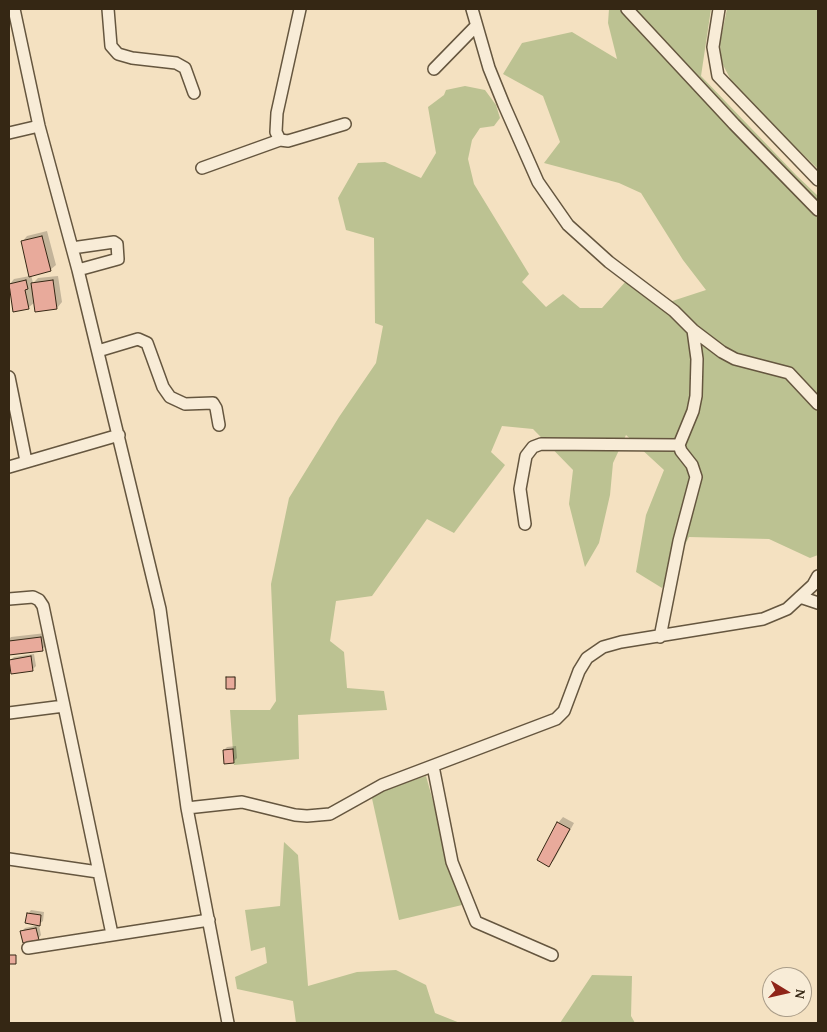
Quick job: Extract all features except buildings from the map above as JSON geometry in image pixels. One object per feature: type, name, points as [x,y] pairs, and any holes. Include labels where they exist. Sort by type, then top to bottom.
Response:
[{"type":"street","points":[[14,9],[39,126],[78,270],[160,609],[187,808],[228,1023]]},
{"type":"street","points":[[108,9],[111,46],[118,54],[132,58],[176,63],[185,68],[194,93]]},
{"type":"street","points":[[280,140],[276,132],[277,113],[300,9]]},
{"type":"street","points":[[472,9],[476,26],[504,105],[538,182],[568,225],[609,262],[674,311],[693,330],[722,352],[735,359],[789,373],[818,404]]},
{"type":"street","points":[[627,9],[734,124],[818,210]]},
{"type":"street","points":[[719,9],[713,48],[718,76],[818,180]]},
{"type":"street","points":[[434,68],[476,26]]},
{"type":"street","points":[[202,168],[280,140],[288,141],[345,124]]},
{"type":"street","points":[[9,133],[39,126]]},
{"type":"street","points":[[72,248],[114,242],[117,244],[118,259],[78,270]]},
{"type":"street","points":[[87,246],[92,266]]},
{"type":"street","points":[[660,637],[696,477],[692,465],[681,451],[679,445],[693,411],[696,396],[697,358],[693,330]]},
{"type":"street","points":[[98,350],[138,339],[147,343],[163,387],[170,396],[185,404],[213,403],[216,408],[219,425]]},
{"type":"street","points":[[9,377],[26,462]]},
{"type":"street","points":[[9,467],[119,436]]},
{"type":"street","points":[[524,524],[520,489],[526,456],[533,447],[541,444],[679,445]]},
{"type":"street","points":[[187,808],[242,802],[295,815],[321,816],[330,814],[382,785],[556,719],[564,711],[579,670],[587,658],[609,644],[763,619],[787,609],[818,576]]},
{"type":"street","points":[[9,599],[33,597],[39,600],[43,606],[112,934]]},
{"type":"street","points":[[800,597],[818,603]]},
{"type":"street","points":[[9,713],[64,706]]},
{"type":"street","points":[[434,766],[452,862],[476,922],[552,955]]},
{"type":"street","points":[[9,859],[98,872]]},
{"type":"street","points":[[28,948],[209,920]]},
{"type":"green space","points":[[609,9],[711,9],[701,76],[818,196],[818,555],[810,558],[769,539],[689,537],[662,588],[636,572],[646,515],[664,470],[626,435],[613,463],[610,495],[599,543],[585,567],[569,504],[573,470],[533,429],[502,426],[491,452],[505,465],[454,533],[427,519],[372,596],[336,601],[330,641],[344,652],[347,688],[384,691],[387,710],[298,715],[299,759],[234,765],[230,710],[270,710],[276,701],[271,584],[289,498],[339,417],[376,363],[383,326],[375,323],[374,238],[346,230],[338,198],[358,163],[385,162],[421,178],[436,153],[428,107],[444,95],[446,90],[465,86],[485,90],[496,105],[500,118],[494,126],[480,128],[472,140],[468,159],[474,184],[529,274],[522,282],[546,307],[563,294],[580,308],[602,308],[627,280],[657,306],[706,290],[683,260],[641,193],[619,183],[544,163],[560,142],[543,96],[503,74],[522,43],[572,32],[617,59],[608,23]]},
{"type":"green space","points":[[727,9],[818,9],[818,169],[736,90],[721,61],[720,43]]},
{"type":"green space","points":[[426,776],[462,905],[399,920],[371,794]]},
{"type":"green space","points":[[284,842],[298,855],[308,986],[357,972],[396,970],[426,985],[435,1013],[460,1023],[296,1023],[293,1001],[237,989],[235,977],[267,963],[265,947],[251,951],[245,910],[280,906]]},
{"type":"green space","points":[[592,975],[632,976],[631,1016],[635,1023],[560,1023]]}]
